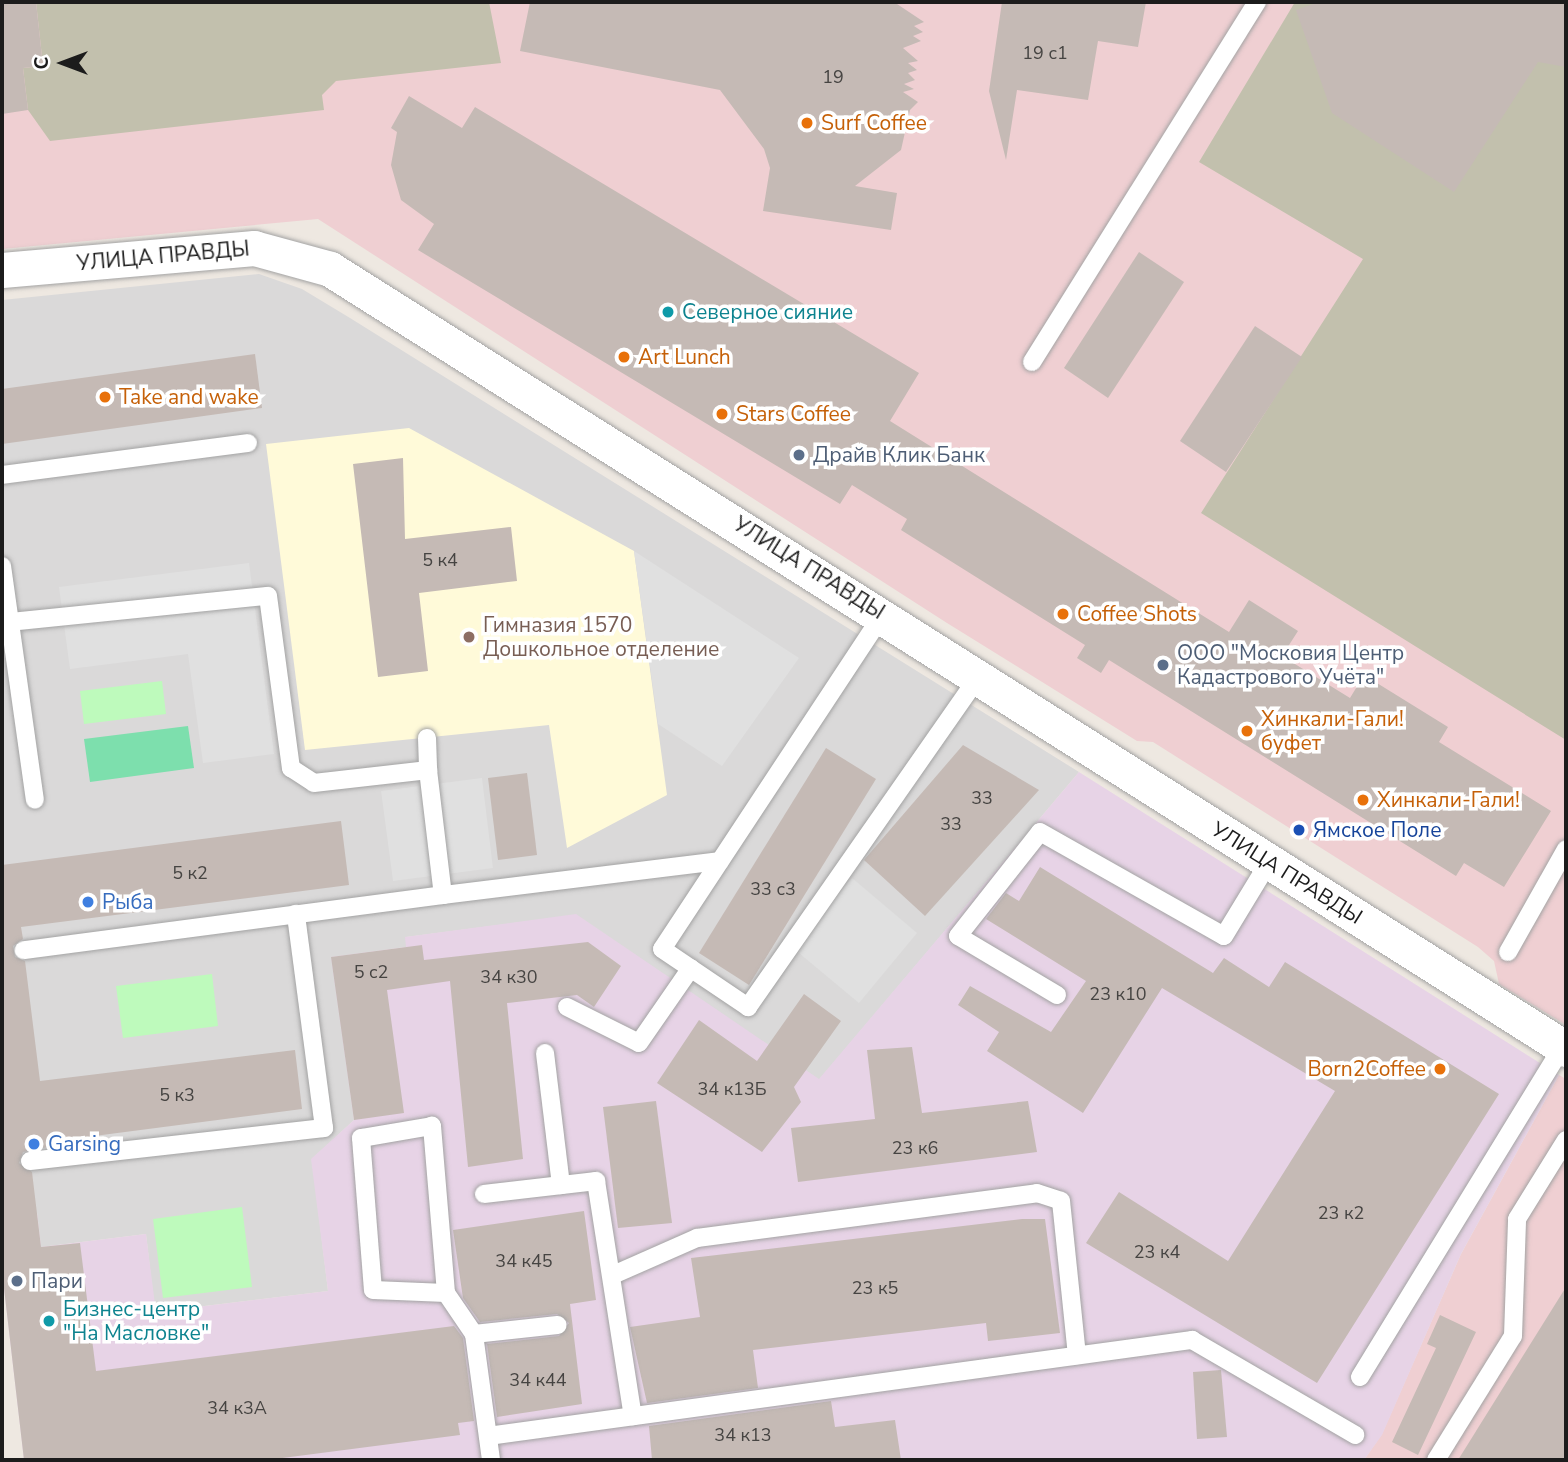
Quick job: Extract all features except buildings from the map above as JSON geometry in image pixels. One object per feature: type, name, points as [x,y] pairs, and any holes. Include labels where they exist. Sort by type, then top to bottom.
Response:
[{"type":"street","name":"УЛИЦА ПРАВДЫ","points":[[2,270],[225,249],[306,258],[883,614],[1564,1048]]},
{"type":"lane","points":[[1032,362],[1257,2]]},
{"type":"lane","points":[[2,475],[248,443]]},
{"type":"lane","points":[[2,566],[35,800]]},
{"type":"lane","points":[[10,622],[268,596],[292,768],[314,783],[428,770]]},
{"type":"lane","points":[[883,614],[662,949],[748,1007],[980,675]]},
{"type":"lane","points":[[427,738],[428,770],[443,895]]},
{"type":"lane","points":[[1057,995],[958,936],[1040,832],[1224,936],[1269,862]]},
{"type":"lane","points":[[1508,952],[1566,849]]},
{"type":"lane","points":[[24,950],[720,861]]},
{"type":"lane","points":[[30,1160],[324,1128],[296,914]]},
{"type":"lane","points":[[567,1007],[639,1043],[691,968]]},
{"type":"lane","points":[[1360,1377],[1564,1048]]},
{"type":"lane","points":[[545,1053],[561,1185]]},
{"type":"lane","points":[[446,1293],[373,1290],[361,1138],[432,1126],[446,1293],[474,1334],[491,1460]]},
{"type":"lane","points":[[1436,1460],[1513,1336],[1517,1219],[1566,1140]]},
{"type":"lane","points":[[484,1194],[596,1181],[613,1275],[633,1416]]},
{"type":"lane","points":[[613,1275],[697,1238],[1037,1194],[1061,1201],[1077,1355]]},
{"type":"lane","points":[[474,1334],[558,1325]]},
{"type":"lane","points":[[488,1436],[1192,1339],[1355,1435]]},
{"type":"shaded area","points":[[2,2],[1566,2],[1566,1025],[1499,984],[1494,961],[1478,947],[1153,742],[1137,741],[947,623],[318,219],[2,249]]},
{"type":"shaded area","points":[[36,2],[489,2],[501,63],[336,81],[322,95],[324,110],[50,141],[28,110],[23,68],[43,66]]},
{"type":"shaded area","points":[[1295,2],[1566,2],[1566,740],[1201,513],[1363,259],[1199,162]]},
{"type":"shaded area","points":[[259,274],[302,289],[350,318],[1079,772],[819,1080],[576,915],[406,937],[406,947],[332,957],[354,1120],[312,1159],[328,1291],[155,1312],[146,1234],[41,1247],[37,1213],[2,1217],[2,300]]},
{"type":"shaded area","name":"Гимназия 1570 Дошкольное отделение","points":[[409,428],[634,551],[667,795],[567,848],[549,725],[305,750],[266,444]]},
{"type":"shaded area","points":[[634,551],[799,658],[722,766],[658,724]]},
{"type":"shaded area","points":[[249,563],[274,754],[203,763],[188,654],[70,669],[59,587]]},
{"type":"shaded area","points":[[1079,772],[1559,1075],[1461,1254],[1382,1435],[1364,1460],[24,1460],[2,1271],[2,1217],[37,1213],[41,1247],[146,1234],[156,1312],[328,1291],[311,1159],[354,1120],[331,957],[406,947],[405,937],[576,914],[819,1079]]},
{"type":"shaded area","points":[[482,778],[493,868],[393,881],[381,791]]},
{"type":"shaded area","points":[[852,878],[917,933],[859,1003],[793,948]]},
{"type":"shaded area","points":[[1559,1075],[1566,1079],[1566,1460],[1364,1460],[1382,1434],[1461,1254]]},
{"type":"green space","points":[[162,681],[166,714],[84,724],[80,691]]},
{"type":"green space","points":[[188,726],[194,768],[90,782],[84,739]]},
{"type":"green space","points":[[212,974],[218,1026],[123,1038],[116,986]]},
{"type":"green space","points":[[242,1207],[252,1287],[163,1298],[153,1219]]},
{"type":"place","name":"Surf Coffee","points":[[807,123]]},
{"type":"place","name":"Северное сияние","points":[[668,312]]},
{"type":"place","name":"Art Lunch","points":[[624,357]]},
{"type":"place","name":"Take and wake","points":[[105,397]]},
{"type":"place","name":"Stars Coffee","points":[[722,414]]},
{"type":"place","name":"Драйв Клик Банк","points":[[799,455]]},
{"type":"place","name":"Coffee Shots","points":[[1063,614]]},
{"type":"place","name":"Гимназия 1570 Дошкольное отделение","points":[[469,637]]},
{"type":"place","name":"ООО \"Московия Центр Кадастрового Учёта\"","points":[[1163,665]]},
{"type":"place","name":"Хинкали-Гали! буфет","points":[[1247,731]]},
{"type":"place","name":"Хинкали-Гали!","points":[[1363,800]]},
{"type":"place","name":"Ямское Поле","points":[[1299,830]]},
{"type":"place","name":"Рыба","points":[[88,902]]},
{"type":"place","name":"Born2Coffee","points":[[1440,1069]]},
{"type":"place","name":"Garsing","points":[[34,1144]]},
{"type":"place","name":"Пари","points":[[17,1281]]},
{"type":"place","name":"Бизнес-центр \"На Масловке\"","points":[[49,1321]]}]
